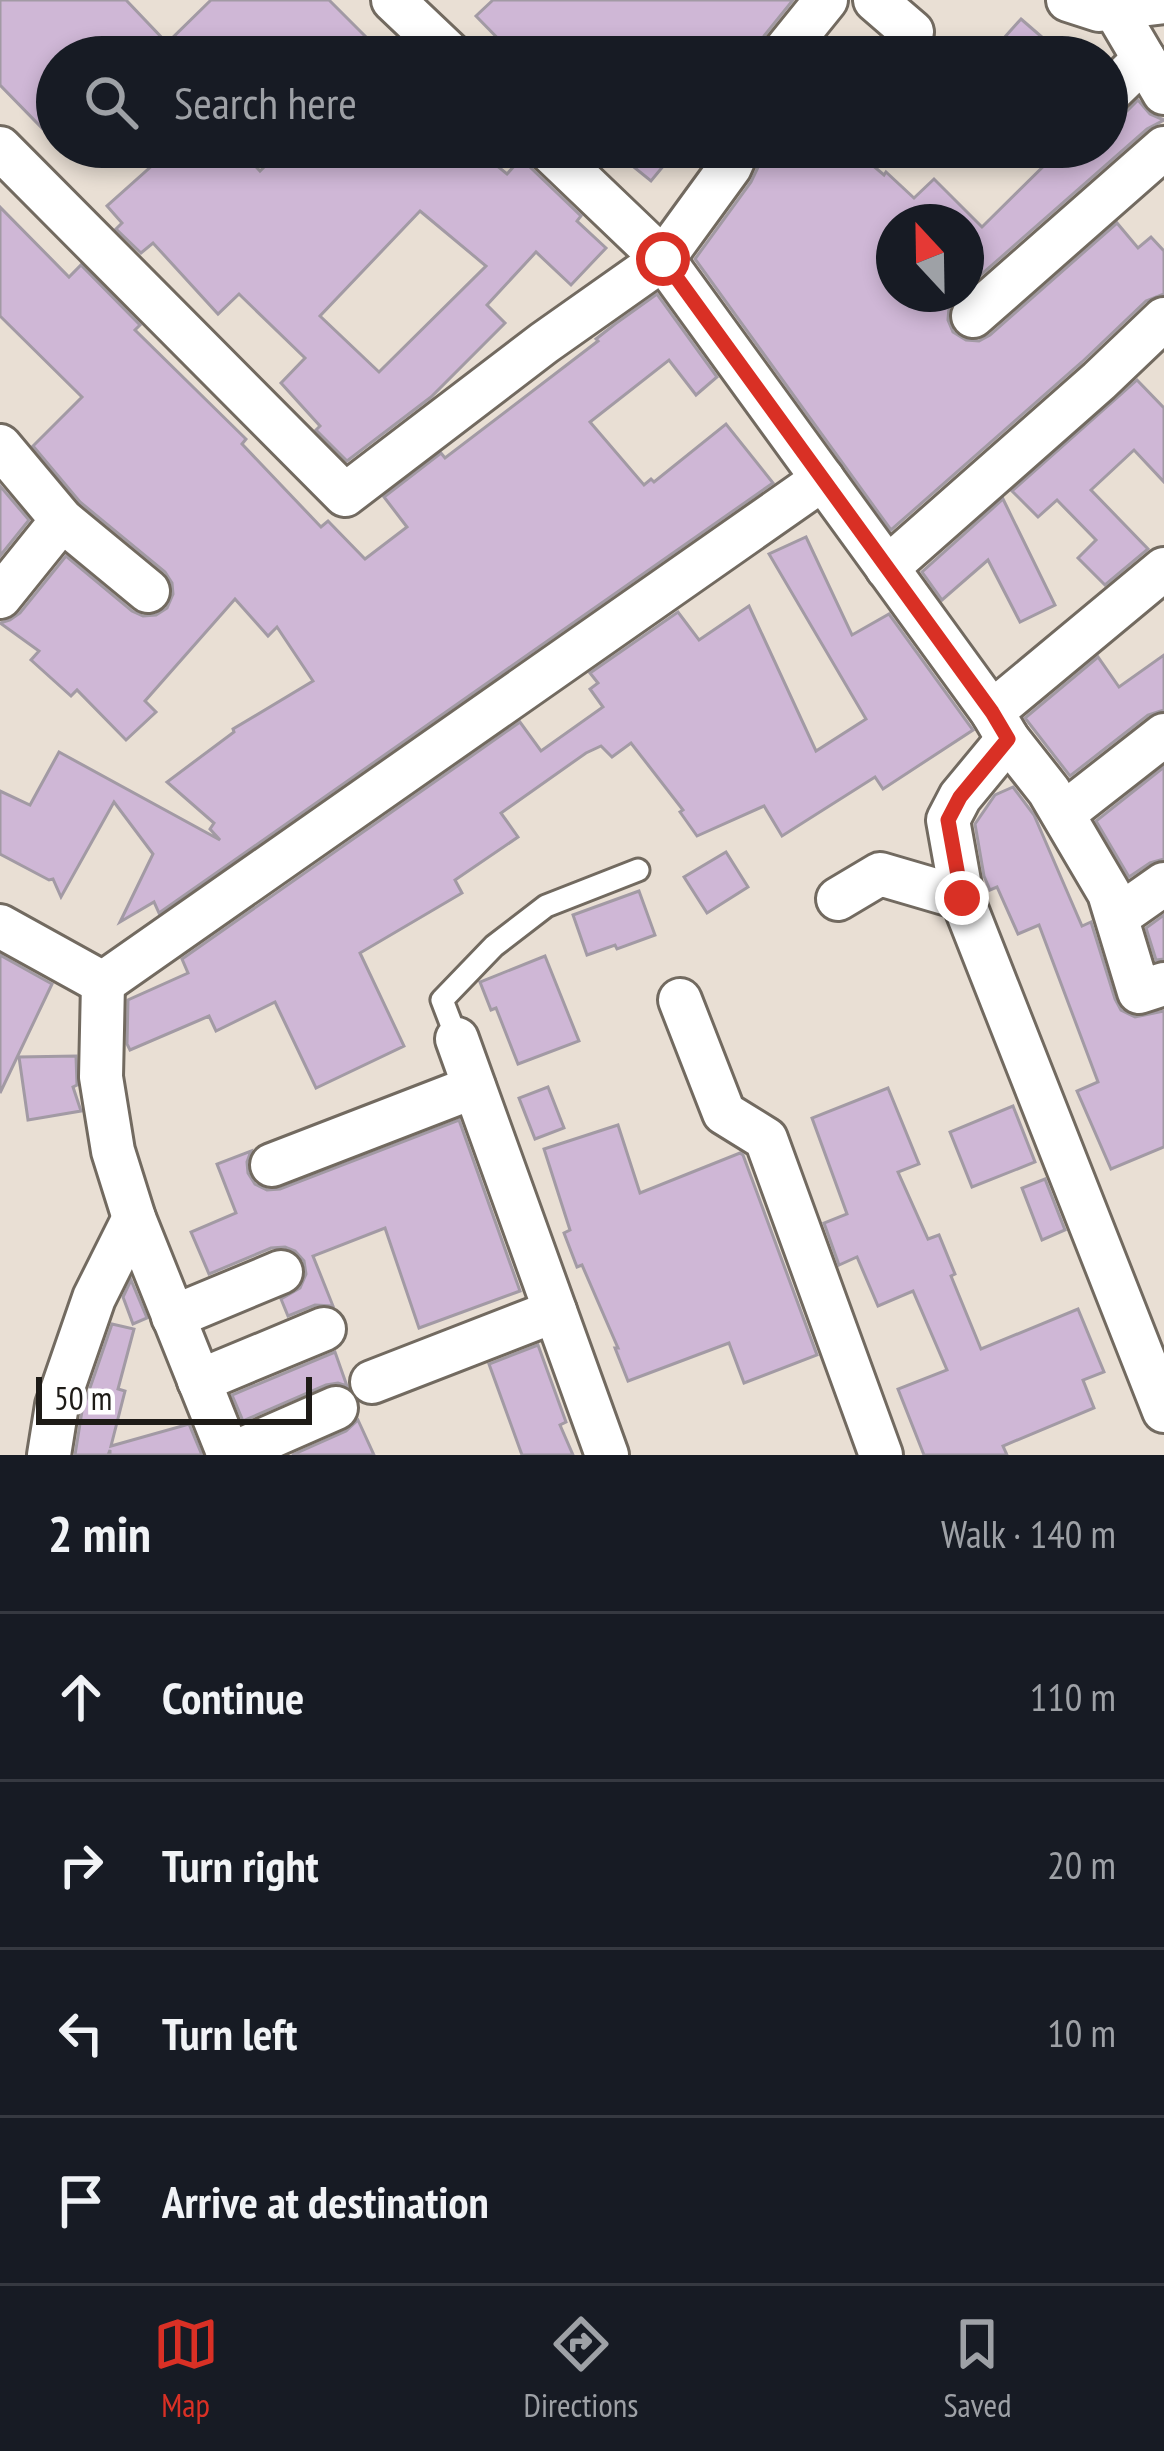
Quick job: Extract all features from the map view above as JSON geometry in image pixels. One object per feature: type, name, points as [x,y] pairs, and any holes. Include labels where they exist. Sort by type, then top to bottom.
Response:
[{"type":"street","points":[[394,0],[431,36]]},
{"type":"street","points":[[797,36],[826,0]]},
{"type":"street","points":[[874,0],[912,32],[909,36]]},
{"type":"street","points":[[1067,0],[1099,10],[1164,2]]},
{"type":"street","points":[[1114,8],[1154,76]]},
{"type":"street","points":[[0,148],[345,494],[663,259],[729,168]]},
{"type":"street","points":[[973,316],[1164,148]]},
{"type":"street","points":[[568,168],[663,259],[1049,791],[1109,892],[1139,992],[1164,984]]},
{"type":"street","points":[[887,568],[1164,319]]},
{"type":"street","points":[[0,446],[62,520],[148,591]]},
{"type":"street","points":[[103,983],[823,479]]},
{"type":"street","points":[[0,597],[62,520]]},
{"type":"street","points":[[1164,568],[1000,726],[948,820],[962,898],[1164,1411]]},
{"type":"street","points":[[1063,814],[1164,735]]},
{"type":"street","points":[[838,899],[880,874],[962,898]]},
{"type":"street","points":[[1117,917],[1164,884]]},
{"type":"street","points":[[0,926],[103,983]]},
{"type":"street","points":[[103,983],[101,1077],[113,1151],[134,1218],[229,1455],[336,1408]]},
{"type":"street","points":[[680,1000],[724,1113],[766,1139],[881,1455]]},
{"type":"street","points":[[457,1040],[607,1455]]},
{"type":"street","points":[[272,1165],[474,1087]]},
{"type":"street","points":[[49,1455],[57,1406],[94,1298],[134,1218]]},
{"type":"street","points":[[173,1317],[281,1272]]},
{"type":"street","points":[[372,1382],[555,1311]]},
{"type":"street","points":[[199,1381],[324,1329]]},
{"type":"lane","points":[[457,1040],[442,1000],[494,946],[546,906],[638,870]]},
{"type":"building","points":[[0,0],[126,0],[160,36],[36,36],[36,122],[0,85]]},
{"type":"building","points":[[211,0],[329,0],[365,36],[174,36]]},
{"type":"building","points":[[493,0],[793,0],[764,36],[496,36],[476,16]]},
{"type":"building","points":[[1021,19],[1041,36],[1006,36]]},
{"type":"building","points":[[1138,100],[1150,114],[1164,120],[1128,146],[1128,110]]},
{"type":"building","points":[[150,168],[500,168],[507,174],[512,168],[531,168],[581,216],[577,221],[606,248],[571,285],[536,252],[487,305],[505,323],[431,397],[347,461],[316,430],[320,426],[281,383],[305,358],[239,294],[218,314],[153,243],[141,253],[116,229],[122,223],[107,206]],"holes":[[[420,211],[486,266],[379,372],[320,316]]]},
{"type":"building","points":[[635,168],[662,168],[651,181]]},
{"type":"building","points":[[758,168],[876,168],[914,198],[934,179],[959,204],[876,204],[876,312],[949,312],[953,332],[979,341],[1117,223],[1138,248],[1151,237],[1164,251],[1164,294],[1146,301],[891,530],[695,259]]},
{"type":"building","points":[[1042,168],[1103,168],[984,272],[984,225]]},
{"type":"building","points":[[0,207],[69,277],[81,265],[140,325],[135,330],[246,439],[242,444],[321,527],[328,521],[365,559],[407,527],[384,497],[441,453],[445,458],[657,294],[717,377],[696,395],[669,360],[590,422],[644,485],[726,424],[773,483],[159,913],[154,902],[120,922],[153,854],[114,802],[61,897],[53,879],[0,854],[0,791],[30,805],[59,752],[220,840],[210,829],[214,823],[167,782],[233,729],[313,681],[277,627],[268,636],[235,599],[145,701],[156,712],[126,740],[77,690],[71,696],[31,660],[39,651],[0,623],[20,613],[66,556],[143,616],[167,608],[173,594],[165,572],[80,502],[33,446],[82,397],[0,316]]},
{"type":"building","points":[[1137,380],[1164,408],[1164,482],[1134,450],[1091,490],[1148,549],[1105,585],[1078,558],[1096,540],[1057,500],[1038,517],[1012,491]]},
{"type":"building","points":[[0,486],[29,520],[0,556]]},
{"type":"building","points":[[1003,499],[1055,605],[1020,622],[988,560],[942,600],[922,572]]},
{"type":"building","points":[[806,537],[852,635],[889,614],[973,730],[883,789],[875,777],[782,836],[764,806],[697,836],[683,810],[631,743],[612,757],[601,746],[501,813],[518,837],[455,880],[462,893],[360,953],[404,1046],[316,1088],[275,1002],[216,1031],[209,1016],[130,1050],[128,1000],[188,973],[182,959],[520,722],[541,751],[603,707],[590,689],[598,683],[590,673],[678,612],[699,640],[749,606],[816,751],[866,719],[769,554]]},
{"type":"building","points":[[1164,655],[1164,710],[1148,715],[1070,776],[1025,718],[1098,657],[1119,687]]},
{"type":"building","points":[[1164,767],[1164,859],[1129,877],[1096,821]]},
{"type":"building","points":[[1013,787],[1034,815],[1082,926],[1091,922],[1121,1010],[1135,1017],[1164,1011],[1164,1147],[1111,1169],[1077,1091],[1098,1082],[1039,925],[1018,934],[997,887],[990,890],[984,876],[975,824],[995,795]]},
{"type":"building","points":[[726,852],[748,887],[707,913],[684,877]]},
{"type":"building","points":[[639,891],[655,935],[587,955],[573,915]]},
{"type":"building","points":[[1164,915],[1164,959],[1156,960],[1146,928]]},
{"type":"building","points":[[0,955],[52,984],[0,1093]]},
{"type":"building","points":[[545,956],[579,1041],[518,1064],[480,982]]},
{"type":"building","points":[[76,1056],[77,1085],[73,1087],[81,1111],[28,1120],[19,1057]]},
{"type":"building","points":[[548,1087],[564,1128],[535,1139],[519,1098]]},
{"type":"building","points":[[888,1088],[919,1164],[898,1172],[928,1239],[939,1235],[981,1349],[1078,1309],[1104,1372],[1083,1380],[1094,1408],[1003,1446],[1007,1455],[924,1455],[898,1389],[947,1370],[913,1291],[878,1306],[857,1257],[839,1265],[824,1223],[847,1214],[812,1118]]},
{"type":"building","points":[[1013,1106],[1035,1162],[972,1187],[950,1132]]},
{"type":"building","points":[[459,1120],[520,1291],[419,1328],[385,1228],[313,1256],[333,1306],[315,1305],[288,1316],[281,1299],[300,1288],[306,1274],[304,1261],[285,1247],[271,1248],[209,1274],[191,1232],[236,1213],[217,1164],[251,1151],[248,1173],[255,1184],[280,1189]]},
{"type":"building","points":[[618,1125],[640,1193],[743,1155],[817,1355],[744,1383],[729,1343],[628,1381],[618,1348],[564,1233],[570,1230],[544,1149]]},
{"type":"building","points":[[1045,1179],[1065,1230],[1042,1240],[1022,1188]]},
{"type":"building","points":[[131,1280],[147,1318],[133,1324],[123,1297]]},
{"type":"building","points":[[112,1324],[134,1329],[118,1389],[125,1391],[111,1446],[189,1424],[202,1455],[110,1455],[110,1450],[108,1455],[75,1455],[82,1411]]},
{"type":"building","points":[[538,1345],[573,1455],[522,1455],[489,1364]]},
{"type":"building","points":[[335,1352],[347,1386],[326,1385],[243,1421],[232,1395]]},
{"type":"building","points":[[358,1420],[374,1455],[292,1455],[346,1431]]},
{"type":"route","points":[[663,259],[1008,739],[960,797],[948,820],[962,898]]}]
